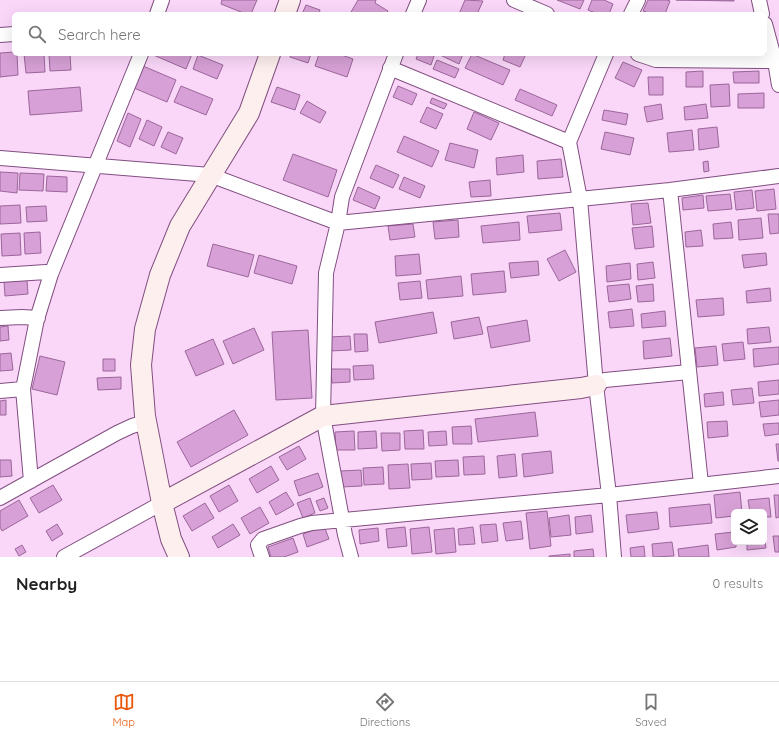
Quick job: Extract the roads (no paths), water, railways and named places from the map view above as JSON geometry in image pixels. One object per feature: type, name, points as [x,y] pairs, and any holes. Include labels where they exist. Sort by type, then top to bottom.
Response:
[{"type":"street","points":[[158,12],[162,0]]},
{"type":"street","points":[[286,12],[290,0]]},
{"type":"street","points":[[414,12],[419,0]]},
{"type":"street","points":[[514,0],[547,9]]},
{"type":"street","points":[[632,12],[638,0]]},
{"type":"street","points":[[758,0],[761,12]]},
{"type":"street","points":[[767,31],[775,61],[779,85]]},
{"type":"street","points":[[0,35],[12,34]]},
{"type":"street","points":[[31,481],[23,389],[38,318],[51,274],[139,56]]},
{"type":"street","points":[[179,557],[171,539],[162,504],[146,422],[140,365],[145,329],[160,275],[180,226],[249,113],[269,56]]},
{"type":"street","points":[[351,557],[323,416],[326,274],[338,223],[342,197],[395,56]]},
{"type":"street","points":[[605,56],[569,142],[580,199],[596,384],[609,495],[614,557]]},
{"type":"street","points":[[644,56],[656,60],[775,61]]},
{"type":"street","points":[[390,68],[569,142]]},
{"type":"street","points":[[0,158],[210,175],[338,223],[670,190],[779,176]]},
{"type":"street","points":[[670,190],[701,484]]},
{"type":"street","points":[[0,275],[46,272],[51,274]]},
{"type":"street","points":[[0,318],[38,318]]},
{"type":"street","points":[[64,557],[323,416],[581,388],[605,380],[689,372]]},
{"type":"street","points":[[0,391],[23,389]]},
{"type":"street","points":[[0,498],[132,426],[146,422]]},
{"type":"street","points":[[262,557],[258,545],[263,539],[312,523],[609,495],[779,476]]}]
